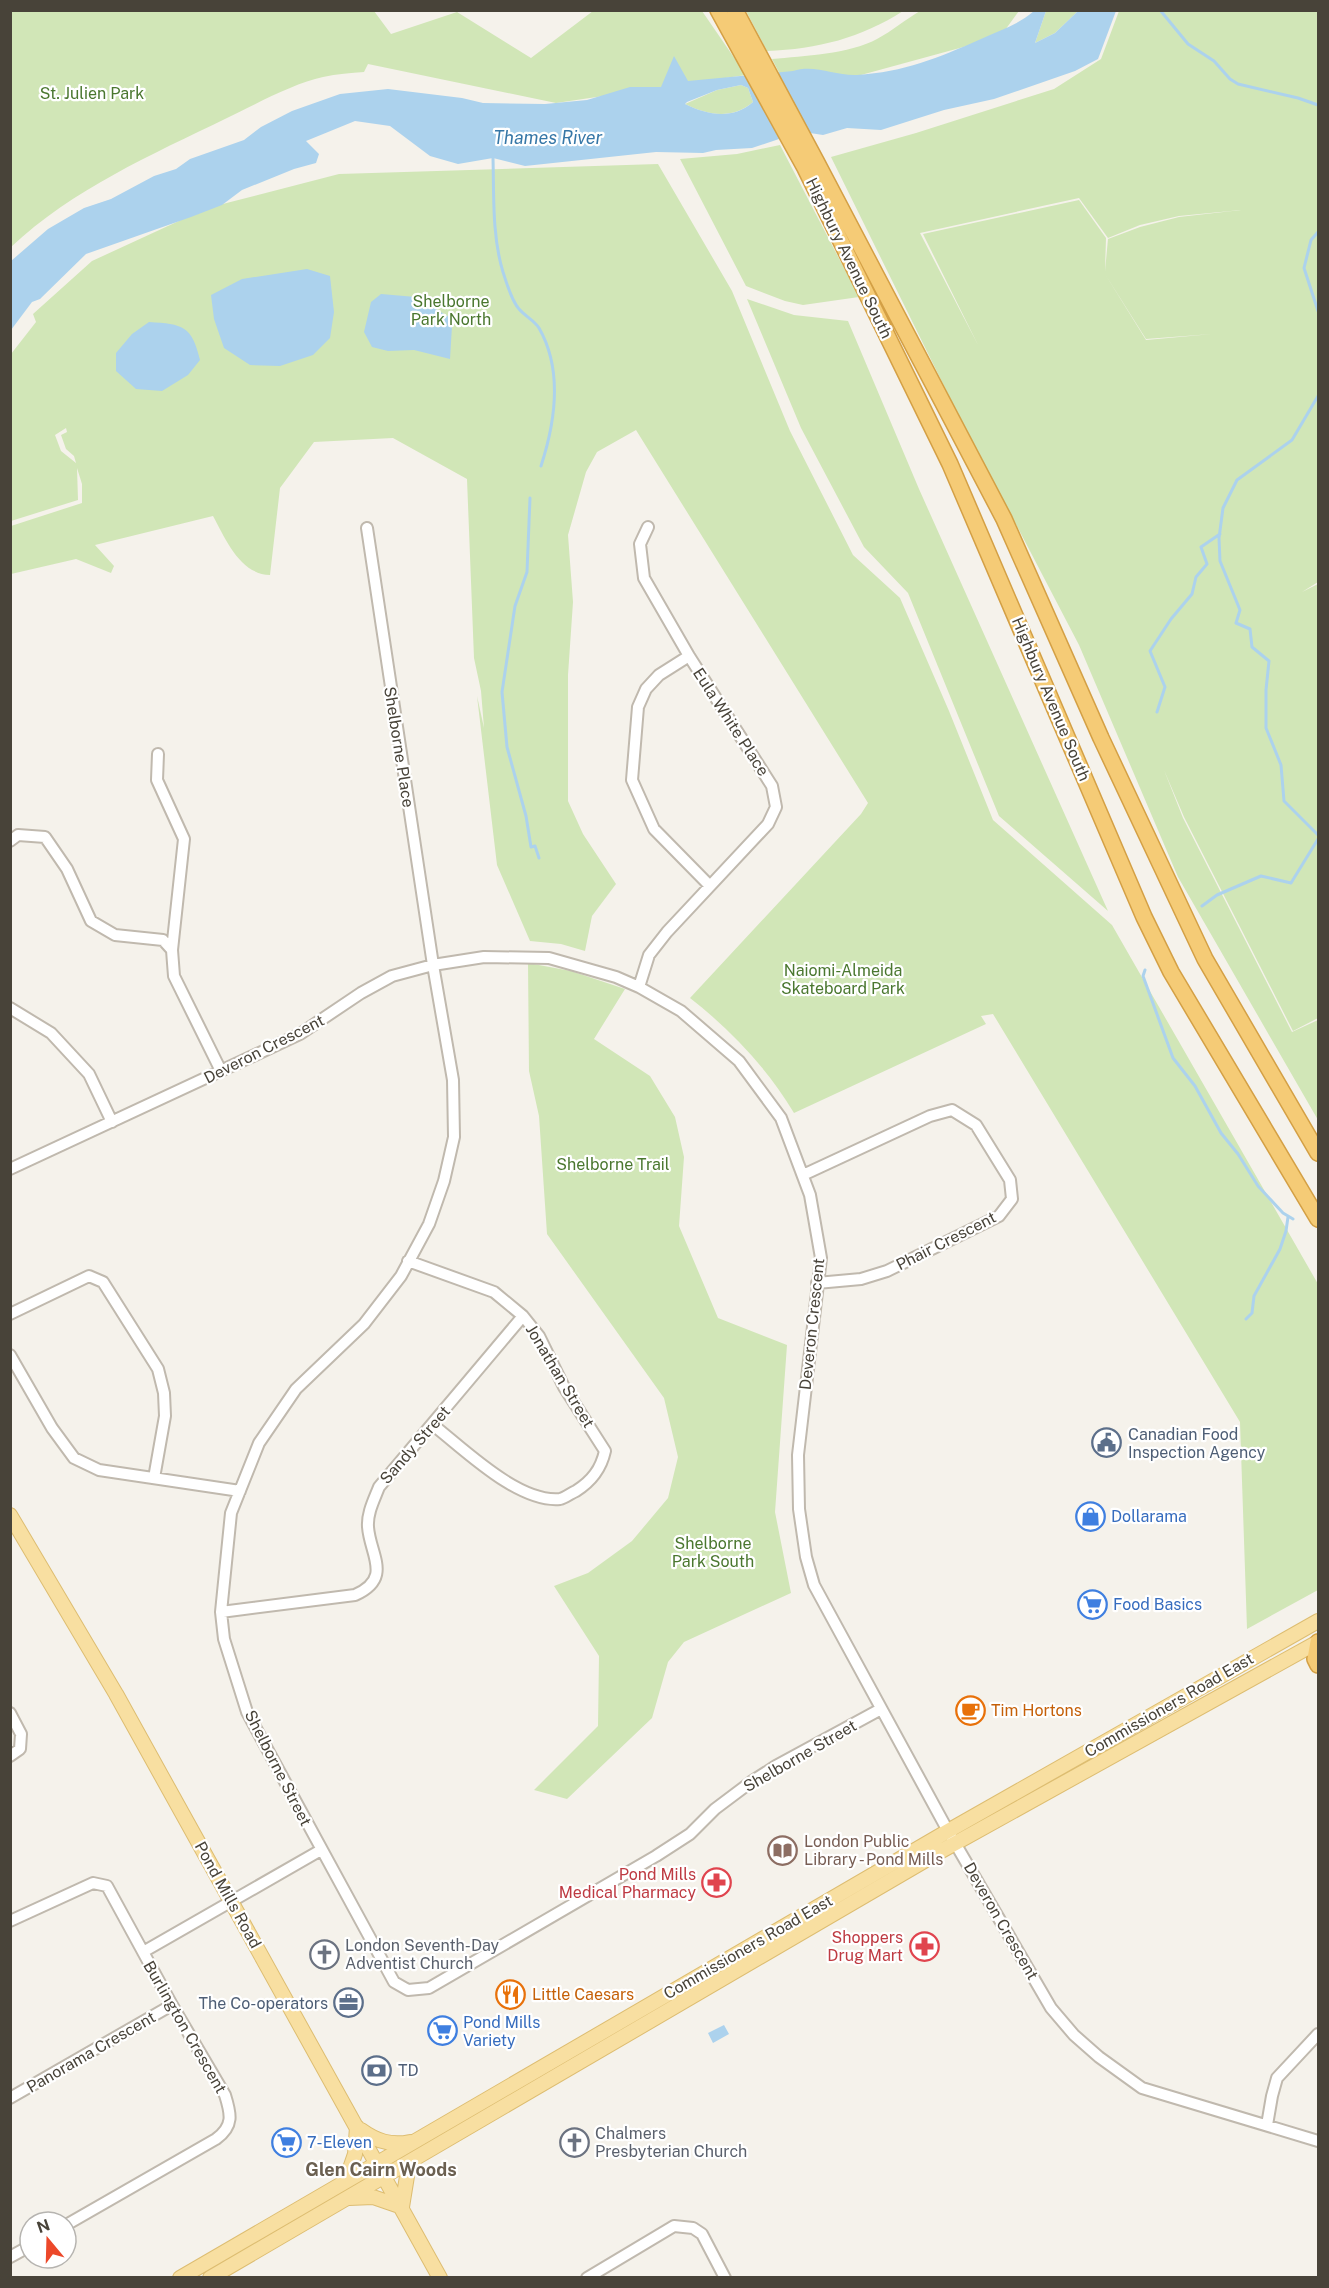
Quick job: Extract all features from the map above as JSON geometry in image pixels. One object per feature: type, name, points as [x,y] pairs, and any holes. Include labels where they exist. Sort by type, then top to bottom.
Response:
[{"type":"highway","points":[[718,10],[745,43],[810,164]]},
{"type":"highway","points":[[735,10],[745,43]]},
{"type":"highway","name":"Highbury Avenue South","points":[[810,164],[1004,519],[1205,959],[1318,1153]]},
{"type":"highway","name":"Highbury Avenue South","points":[[810,164],[950,464],[1144,917],[1166,963],[1318,1219]]},
{"type":"highway","points":[[1318,1642],[1315,1659],[1318,1665]]},
{"type":"main road","name":"Pond Mills Road","points":[[10,1515],[116,1694],[440,2277]]},
{"type":"main road","points":[[1314,1624],[1318,1642]]},
{"type":"main road","name":"Commissioners Road East","points":[[180,2277],[948,1831],[1314,1624]]},
{"type":"main road","name":"Commissioners Road East","points":[[210,2277],[943,1850],[956,1845],[1318,1642]]},
{"type":"main road","points":[[346,2180],[355,2154],[357,2127],[381,2142],[408,2143],[420,2139]]},
{"type":"main road","points":[[345,2199],[359,2196],[373,2197],[402,2207],[408,2170],[415,2159]]},
{"type":"street","name":"Eula White Place","points":[[639,987],[649,955],[768,824],[777,807],[772,786],[689,656],[644,578],[640,544],[648,527]]},
{"type":"street","name":"Shelborne Place","points":[[367,528],[434,965]]},
{"type":"street","points":[[689,656],[659,675],[646,689],[638,707],[632,780],[654,829],[710,886]]},
{"type":"street","points":[[158,754],[157,780],[184,839],[172,950],[174,976],[221,1071]]},
{"type":"street","points":[[10,841],[18,836],[45,837],[67,869],[92,921],[115,935],[163,940],[172,950]]},
{"type":"street","name":"Deveron Crescent","points":[[10,1169],[300,1034],[361,993],[392,976],[434,965],[484,957],[549,958],[616,977],[681,1011],[739,1061],[781,1118],[803,1174],[810,1196],[821,1258],[798,1455],[799,1509],[806,1557],[814,1585],[948,1831],[1051,2008],[1074,2035],[1099,2057],[1142,2088],[1318,2141]]},
{"type":"street","name":"Shelborne Street","points":[[434,965],[453,1080],[454,1137],[444,1181],[429,1224],[401,1276],[364,1324],[296,1389],[259,1443],[231,1513],[221,1612],[225,1639],[247,1712],[394,1982],[408,1990],[429,1988],[656,1856],[690,1834],[715,1809],[751,1782],[881,1709]]},
{"type":"street","points":[[10,1008],[51,1033],[89,1074],[112,1122]]},
{"type":"street","name":"Phair Crescent","points":[[803,1174],[930,1116],[952,1110],[976,1125],[1010,1180],[1012,1198],[999,1216],[887,1270],[861,1280],[817,1283]]},
{"type":"street","name":"Jonathan Street","points":[[408,1261],[494,1292],[524,1316],[539,1336],[564,1387],[605,1451],[602,1467],[584,1486],[561,1499],[538,1497],[490,1470],[433,1425]]},
{"type":"street","points":[[10,1314],[89,1276],[103,1282],[158,1369],[164,1394],[165,1416],[154,1478]]},
{"type":"street","name":"Sandy Street","points":[[221,1612],[355,1595],[369,1589],[375,1577],[376,1559],[368,1527],[370,1509],[379,1487],[524,1316]]},
{"type":"street","points":[[10,1355],[52,1428],[74,1458],[99,1470],[240,1491]]},
{"type":"street","points":[[10,1713],[21,1734],[20,1749],[10,1756]]},
{"type":"street","points":[[143,1952],[321,1850]]},
{"type":"street","name":"Burlington Crescent","points":[[10,1921],[93,1883],[107,1886],[172,2006],[225,2095],[230,2111],[226,2132],[78,2218]]},
{"type":"street","name":"Panorama Crescent","points":[[10,2098],[172,2006]]},
{"type":"street","points":[[1267,2125],[1277,2078],[1318,2034]]},
{"type":"street","points":[[587,2277],[674,2226],[693,2228],[702,2234],[725,2277]]},
{"type":"green space","name":"St. Julien Park","points":[[11,11],[374,11],[391,34],[457,12],[531,58],[593,11],[702,11],[746,75],[556,103],[368,64],[364,72],[323,77],[287,89],[142,160],[87,190],[35,226],[11,247]]},
{"type":"green space","points":[[746,11],[903,11],[855,35],[821,45],[767,51]]},
{"type":"green space","points":[[920,11],[1019,11],[1000,37],[839,81],[784,82],[772,59],[826,54],[866,44],[883,36]]},
{"type":"green space","points":[[1046,11],[1078,11],[1055,33],[1035,43]]},
{"type":"green space","points":[[1119,11],[1318,11],[1318,582],[1302,592],[1318,584],[1318,1018],[1293,1031],[1184,817],[1164,770],[1183,818],[1292,1032],[1318,1020],[1318,1120],[1178,877],[1079,645],[949,396],[831,157],[916,133],[1054,89],[1101,59]],"holes":[[[1079,198],[1108,238],[1140,225],[1179,216],[1241,210],[1179,217],[1140,227],[1108,239],[1105,271],[1106,238],[1079,200],[923,234],[978,345],[920,233]],[[1105,274],[1146,339],[1212,334],[1146,340]]]},
{"type":"green space","points":[[741,85],[748,88],[753,102],[737,111],[711,113],[685,104],[717,90]]},
{"type":"green space","points":[[780,145],[859,297],[803,305],[785,301],[746,286],[680,159],[737,154]]},
{"type":"green space","points":[[658,164],[732,291],[790,431],[853,555],[900,598],[993,820],[1112,925],[1318,1284],[1318,1590],[1247,1629],[1240,1422],[993,1014],[981,1016],[986,1024],[794,1113],[760,1065],[720,1023],[690,998],[861,814],[868,803],[636,430],[597,452],[586,472],[568,535],[573,602],[568,675],[568,801],[583,834],[616,884],[592,916],[585,951],[561,944],[530,941],[497,865],[477,696],[484,728],[481,691],[474,658],[467,479],[393,438],[314,442],[280,488],[270,575],[250,569],[242,562],[229,545],[213,516],[95,545],[114,566],[111,573],[76,559],[11,574],[11,526],[82,503],[82,484],[77,468],[78,500],[11,521],[11,354],[36,322],[33,314],[92,261],[207,208],[339,174]],"holes":[[[66,428],[67,432],[61,435],[66,449],[74,456],[76,463],[61,451],[55,435]]]},
{"type":"green space","points":[[747,299],[794,315],[848,321],[919,489],[1108,911],[999,816],[908,593],[864,547],[801,428]]},
{"type":"green space","name":"Shelborne Trail","points":[[528,963],[571,971],[625,989],[594,1039],[650,1076],[675,1117],[684,1157],[679,1226],[718,1318],[787,1345],[775,1512],[791,1593],[684,1642],[668,1662],[652,1718],[567,1799],[534,1790],[598,1726],[599,1656],[554,1586],[588,1573],[632,1541],[668,1498],[678,1457],[664,1398],[547,1234],[539,1116],[529,1071]]},
{"type":"water","name":"Thames River","points":[[1034,11],[1046,11],[1035,43],[1055,33],[1078,11],[1116,11],[1098,59],[1075,71],[994,99],[944,110],[881,130],[847,128],[823,135],[810,133],[782,138],[752,148],[703,153],[656,152],[525,166],[493,158],[458,164],[430,156],[390,126],[355,121],[306,141],[319,154],[316,163],[294,169],[242,190],[222,205],[86,254],[40,299],[32,302],[11,330],[11,261],[48,229],[84,208],[111,199],[154,176],[176,169],[190,159],[244,140],[261,127],[292,111],[340,94],[388,89],[462,98],[483,103],[545,104],[587,100],[630,87],[661,87],[674,56],[688,81],[801,69],[817,69],[849,75],[874,73],[890,71],[935,58],[1009,27]],"holes":[[[741,85],[748,88],[753,102],[737,111],[711,113],[685,104],[717,90]]]},
{"type":"water","points":[[307,269],[330,276],[334,312],[330,338],[313,355],[280,366],[250,365],[224,348],[214,319],[211,295],[242,279]]},
{"type":"water","points":[[381,294],[416,297],[449,317],[452,326],[450,359],[414,350],[388,351],[372,347],[364,332],[371,302]]},
{"type":"water","points":[[149,322],[170,324],[184,329],[193,340],[200,360],[188,375],[162,391],[136,389],[116,371],[116,353],[132,334]]},
{"type":"water","points":[[724,2025],[729,2034],[713,2043],[708,2033]]},
{"type":"waterway","points":[[1160,10],[1188,44],[1214,61],[1230,79],[1238,84],[1318,105]]},
{"type":"waterway","points":[[493,158],[495,230],[499,258],[509,292],[516,305],[539,328],[547,344],[554,379],[553,415],[541,466]]},
{"type":"waterway","points":[[1318,232],[1311,240],[1304,268],[1318,311]]},
{"type":"waterway","points":[[1318,396],[1292,440],[1237,480],[1223,508],[1219,538],[1220,561],[1240,610],[1236,623],[1250,629],[1252,647],[1269,661],[1266,728],[1281,765],[1284,801],[1318,835]]},
{"type":"waterway","points":[[530,498],[527,572],[515,606],[502,692],[507,747],[526,816],[531,847],[535,846],[539,858]]},
{"type":"waterway","points":[[1157,712],[1165,687],[1150,651],[1171,619],[1192,594],[1196,577],[1207,564],[1201,547],[1220,534]]},
{"type":"waterway","points":[[1202,906],[1217,895],[1261,876],[1291,883],[1318,839]]},
{"type":"waterway","points":[[1145,970],[1143,976],[1173,1058],[1195,1086],[1221,1133],[1238,1154],[1258,1186],[1283,1213],[1293,1219]]},
{"type":"waterway","points":[[1246,1319],[1252,1313],[1254,1296],[1280,1249],[1288,1217]]},
{"type":"place","name":"Canadian Food Inspection Agency","points":[[1107,1443]]},
{"type":"place","name":"Dollarama","points":[[1090,1516]]},
{"type":"place","name":"Food Basics","points":[[1092,1604]]},
{"type":"place","name":"Tim Hortons","points":[[970,1710]]},
{"type":"place","name":"London Public Library - Pond Mills","points":[[783,1850]]},
{"type":"place","name":"Pond Mills Medical Pharmacy","points":[[717,1883]]},
{"type":"place","name":"Shoppers Drug Mart","points":[[924,1946]]},
{"type":"place","name":"London Seventh-Day Adventist Church","points":[[324,1954]]},
{"type":"place","name":"Little Caesars","points":[[511,1994]]},
{"type":"place","name":"The Co-operators","points":[[349,2003]]},
{"type":"place","name":"Pond Mills Variety","points":[[442,2031]]},
{"type":"place","name":"TD","points":[[377,2070]]},
{"type":"place","name":"7-Eleven","points":[[286,2142]]},
{"type":"place","name":"Chalmers Presbyterian Church","points":[[574,2142]]},
{"type":"district","name":"Glen Cairn Woods","points":[[381,2169]]},
{"type":"park label","name":"Shelborne Park North","points":[[451,310]]},
{"type":"park label","name":"Naiomi-Almeida Skateboard Park","points":[[843,979]]},
{"type":"park label","name":"Shelborne Park South","points":[[713,1552]]}]
